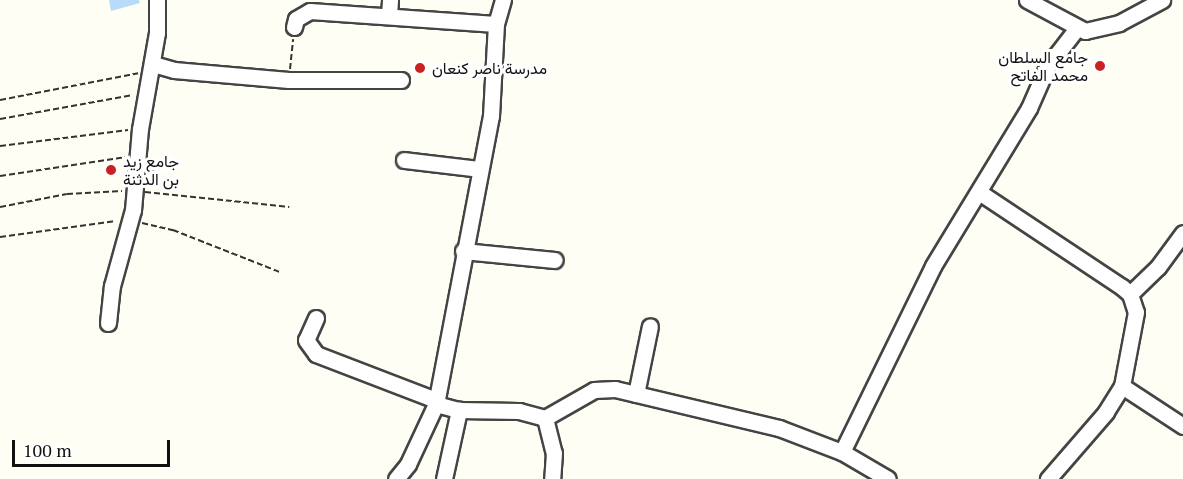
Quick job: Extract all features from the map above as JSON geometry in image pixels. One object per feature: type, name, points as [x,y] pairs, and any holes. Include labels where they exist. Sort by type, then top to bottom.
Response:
[{"type":"street","points":[[108,323],[112,286],[131,220],[140,129],[152,68],[157,0]]},
{"type":"street","points":[[396,479],[408,464],[436,402],[463,250],[491,116],[496,24],[503,0]]},
{"type":"street","points":[[1027,0],[1077,28],[1104,28],[1162,0]]},
{"type":"street","points":[[294,27],[297,19],[310,11],[389,8],[496,24]]},
{"type":"street","points":[[842,452],[933,266],[1029,108],[1047,67],[1077,28]]},
{"type":"street","points":[[152,68],[289,80],[401,80]]},
{"type":"street","points":[[405,160],[479,169]]},
{"type":"street","points":[[979,192],[1130,294],[1136,323],[1122,386],[1106,412],[1048,479]]},
{"type":"street","points":[[1130,294],[1158,267],[1183,233]]},
{"type":"street","points":[[463,250],[555,260]]},
{"type":"street","points":[[316,318],[306,340],[316,354],[459,410],[519,411],[545,418],[594,390],[615,389],[758,422],[842,452],[888,479]]},
{"type":"street","points":[[636,394],[650,326]]},
{"type":"street","points":[[1122,386],[1183,426]]},
{"type":"street","points":[[444,479],[459,410]]},
{"type":"street","points":[[545,418],[554,453],[552,479]]},
{"type":"path","points":[[289,80],[294,27]]},
{"type":"path","points":[[0,100],[152,68]]},
{"type":"path","points":[[0,119],[147,95]]},
{"type":"path","points":[[0,146],[140,129]]},
{"type":"path","points":[[0,176],[139,156]]},
{"type":"path","points":[[0,207],[67,194],[134,191],[289,207]]},
{"type":"path","points":[[0,237],[131,220],[173,230],[282,273]]},
{"type":"water","points":[[109,0],[139,0],[140,3],[111,11]]},
{"type":"place","name":"جامع السلطان محمد الفاتح","points":[[1100,66]]},
{"type":"place","name":"مدرسة ناصر كنعان","points":[[420,68]]},
{"type":"place","name":"جامع زيد بن الدثنة","points":[[111,170]]}]
